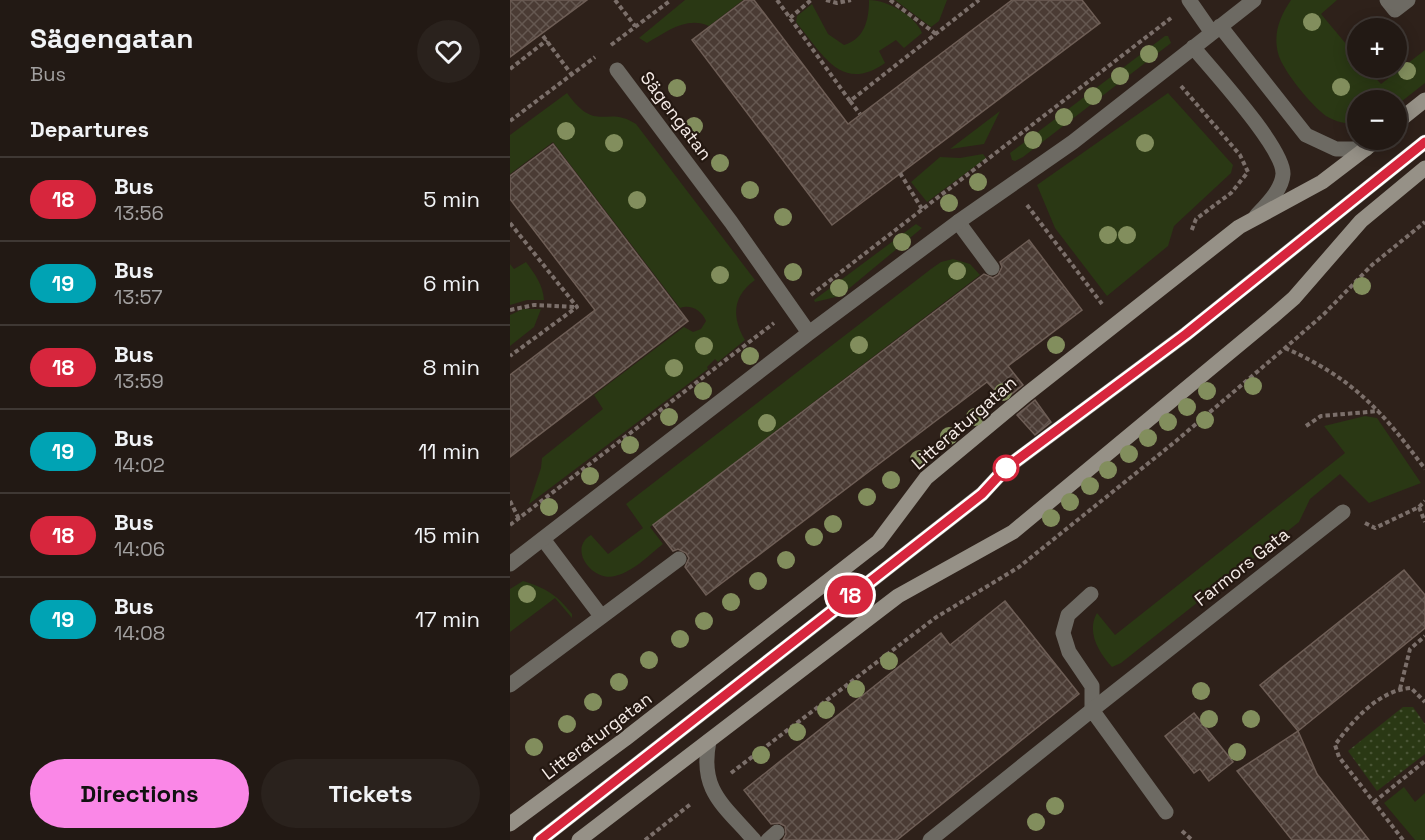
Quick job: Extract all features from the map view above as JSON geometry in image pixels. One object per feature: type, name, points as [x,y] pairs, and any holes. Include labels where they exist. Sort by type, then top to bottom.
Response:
[{"type":"street","points":[[510,564],[809,333],[958,222],[1012,186],[1254,0]]},
{"type":"street","points":[[1387,0],[1395,10],[1407,0]]},
{"type":"street","points":[[1190,2],[1306,135],[1336,149],[1347,147]]},
{"type":"street","points":[[1187,52],[1276,150],[1282,174],[1273,198],[1254,218]]},
{"type":"street","name":"Sägengatan","points":[[617,70],[809,333]]},
{"type":"street","points":[[1407,114],[1425,100]]},
{"type":"street","points":[[540,840],[982,494],[1006,468],[1186,334],[1425,142]]},
{"type":"street","name":"Litteraturgatan","points":[[510,824],[823,587],[878,542],[926,478],[1027,394],[1254,218],[1322,182],[1363,150]]},
{"type":"street","points":[[579,840],[898,596],[1013,532],[1294,298],[1361,221],[1425,168]]},
{"type":"street","points":[[958,222],[992,268]]},
{"type":"street","name":"Farmors Gata","points":[[930,840],[1343,512]]},
{"type":"street","points":[[543,539],[601,616]]},
{"type":"street","points":[[510,685],[679,560]]},
{"type":"street","points":[[1091,594],[1068,615],[1063,633],[1069,652],[1092,686],[1092,710],[1166,812]]},
{"type":"street","points":[[709,741],[705,766],[711,788],[754,840]]},
{"type":"path","points":[[615,0],[635,26]]},
{"type":"path","points":[[510,121],[671,0]]},
{"type":"path","points":[[777,0],[860,114]]},
{"type":"path","points":[[790,18],[811,0]]},
{"type":"path","points":[[826,0],[837,3],[851,0]]},
{"type":"path","points":[[890,0],[936,34]]},
{"type":"path","points":[[850,101],[979,0]]},
{"type":"path","points":[[510,525],[922,208],[994,156],[1190,2]]},
{"type":"path","points":[[1170,19],[1183,36],[1187,52],[1180,85],[1240,155],[1248,172],[1231,193],[1196,219],[1187,241]]},
{"type":"path","points":[[543,36],[572,75]]},
{"type":"path","points":[[510,69],[547,40]]},
{"type":"path","points":[[900,173],[922,208]]},
{"type":"path","points":[[1012,186],[1108,312]]},
{"type":"path","points":[[645,840],[935,618],[1019,567],[1176,441],[1324,314],[1372,265],[1425,222]]},
{"type":"path","points":[[510,223],[577,307]]},
{"type":"path","points":[[510,310],[534,304],[577,307]]},
{"type":"path","points":[[510,356],[577,307]]},
{"type":"path","points":[[1285,348],[1350,384],[1380,411],[1425,469]]},
{"type":"path","points":[[1306,426],[1321,416],[1380,411]]},
{"type":"path","points":[[510,501],[519,519]]},
{"type":"path","points":[[1343,512],[1375,528],[1419,507],[1425,501]]},
{"type":"path","points":[[1419,507],[1425,522]]},
{"type":"path","points":[[1400,689],[1410,648],[1425,636]]},
{"type":"path","points":[[1404,840],[1338,757],[1335,745],[1365,710],[1400,689],[1411,688],[1425,702]]},
{"type":"path","points":[[1374,802],[1425,761]]},
{"type":"green space","points":[[685,0],[743,0],[709,26],[701,23],[685,24],[647,43],[639,38]]},
{"type":"green space","points":[[869,0],[900,10],[914,21],[922,33],[904,48],[896,40],[879,51],[885,63],[870,71],[856,74],[844,72],[834,66],[796,22],[797,16],[812,4],[828,34],[844,45],[861,33],[867,21]]},
{"type":"green space","points":[[895,0],[947,0],[939,21],[931,27]]},
{"type":"green space","points":[[1291,0],[1337,0],[1321,14],[1347,45],[1347,78],[1375,78],[1381,84],[1389,78],[1407,78],[1407,64],[1425,50],[1425,83],[1407,97],[1407,90],[1347,90],[1347,124],[1326,116],[1298,87],[1285,69],[1278,53],[1276,39],[1278,25]]},
{"type":"green space","points":[[1168,36],[1171,43],[1023,157],[1012,160],[1010,153]]},
{"type":"green space","points":[[567,93],[586,113],[594,116],[617,117],[636,124],[755,280],[738,300],[736,315],[745,340],[718,362],[715,359],[707,367],[708,369],[529,504],[542,458],[603,409],[594,395],[684,327],[693,332],[701,329],[706,321],[696,309],[680,308],[553,142],[510,174],[510,135]]},
{"type":"green space","points":[[1168,93],[1233,165],[1231,173],[1174,226],[1168,246],[1107,296],[1055,228],[1037,185]]},
{"type":"green space","points":[[1000,111],[984,144],[950,149]]},
{"type":"green space","points":[[983,154],[986,158],[927,202],[911,182],[940,157],[960,158]]},
{"type":"green space","points":[[916,224],[922,228],[840,296],[815,302],[814,300]]},
{"type":"green space","points":[[953,259],[970,264],[980,275],[650,527],[663,544],[646,558],[628,571],[615,576],[607,577],[591,569],[582,556],[582,548],[584,541],[591,535],[608,554],[643,528],[626,504],[931,269],[941,262]]},
{"type":"green space","points":[[526,262],[540,285],[544,300],[527,300],[510,305],[510,264],[514,269]]},
{"type":"green space","points":[[523,309],[541,309],[534,327],[510,346],[510,315]]},
{"type":"green space","points":[[1365,416],[1377,418],[1421,483],[1369,503],[1340,474],[1310,499],[1299,522],[1121,663],[1112,667],[1099,649],[1093,635],[1097,613],[1115,635],[1345,453],[1324,426]]},
{"type":"green space","points":[[523,581],[538,586],[556,597],[572,614],[572,618],[555,598],[510,632],[510,589]]},
{"type":"green space","points":[[1403,707],[1413,707],[1425,724],[1425,754],[1377,791],[1348,751]]},
{"type":"green space","points":[[1404,787],[1415,802],[1425,793],[1425,840],[1415,840],[1384,803]]},
{"type":"building","points":[[510,0],[587,0],[510,57]]},
{"type":"building","points":[[745,0],[754,0],[848,124],[1012,0],[1082,0],[1100,23],[832,225],[692,40]]},
{"type":"building","points":[[553,144],[688,321],[510,457],[510,375],[595,310],[510,199],[510,176]]},
{"type":"building","points":[[1029,240],[1082,310],[1008,366],[1023,385],[1004,400],[987,382],[706,595],[685,567],[689,558],[686,553],[678,549],[673,551],[653,525],[984,274],[993,278],[998,275],[1002,267],[1000,262]]},
{"type":"building","points":[[1035,400],[1051,422],[1035,435],[1017,415]]},
{"type":"building","points":[[1404,570],[1425,595],[1425,628],[1298,731],[1260,685]]},
{"type":"building","points":[[1005,601],[1079,694],[897,840],[783,840],[786,834],[785,826],[779,823],[771,824],[744,790],[941,633],[950,645]]},
{"type":"building","points":[[1194,713],[1233,762],[1209,781],[1200,769],[1194,773],[1165,736]]},
{"type":"building","points":[[1298,731],[1317,774],[1369,840],[1292,840],[1237,771]]},
{"type":"bus line","name":"18","points":[[540,840],[834,607],[982,494],[1006,468],[1186,334],[1425,142]]}]
